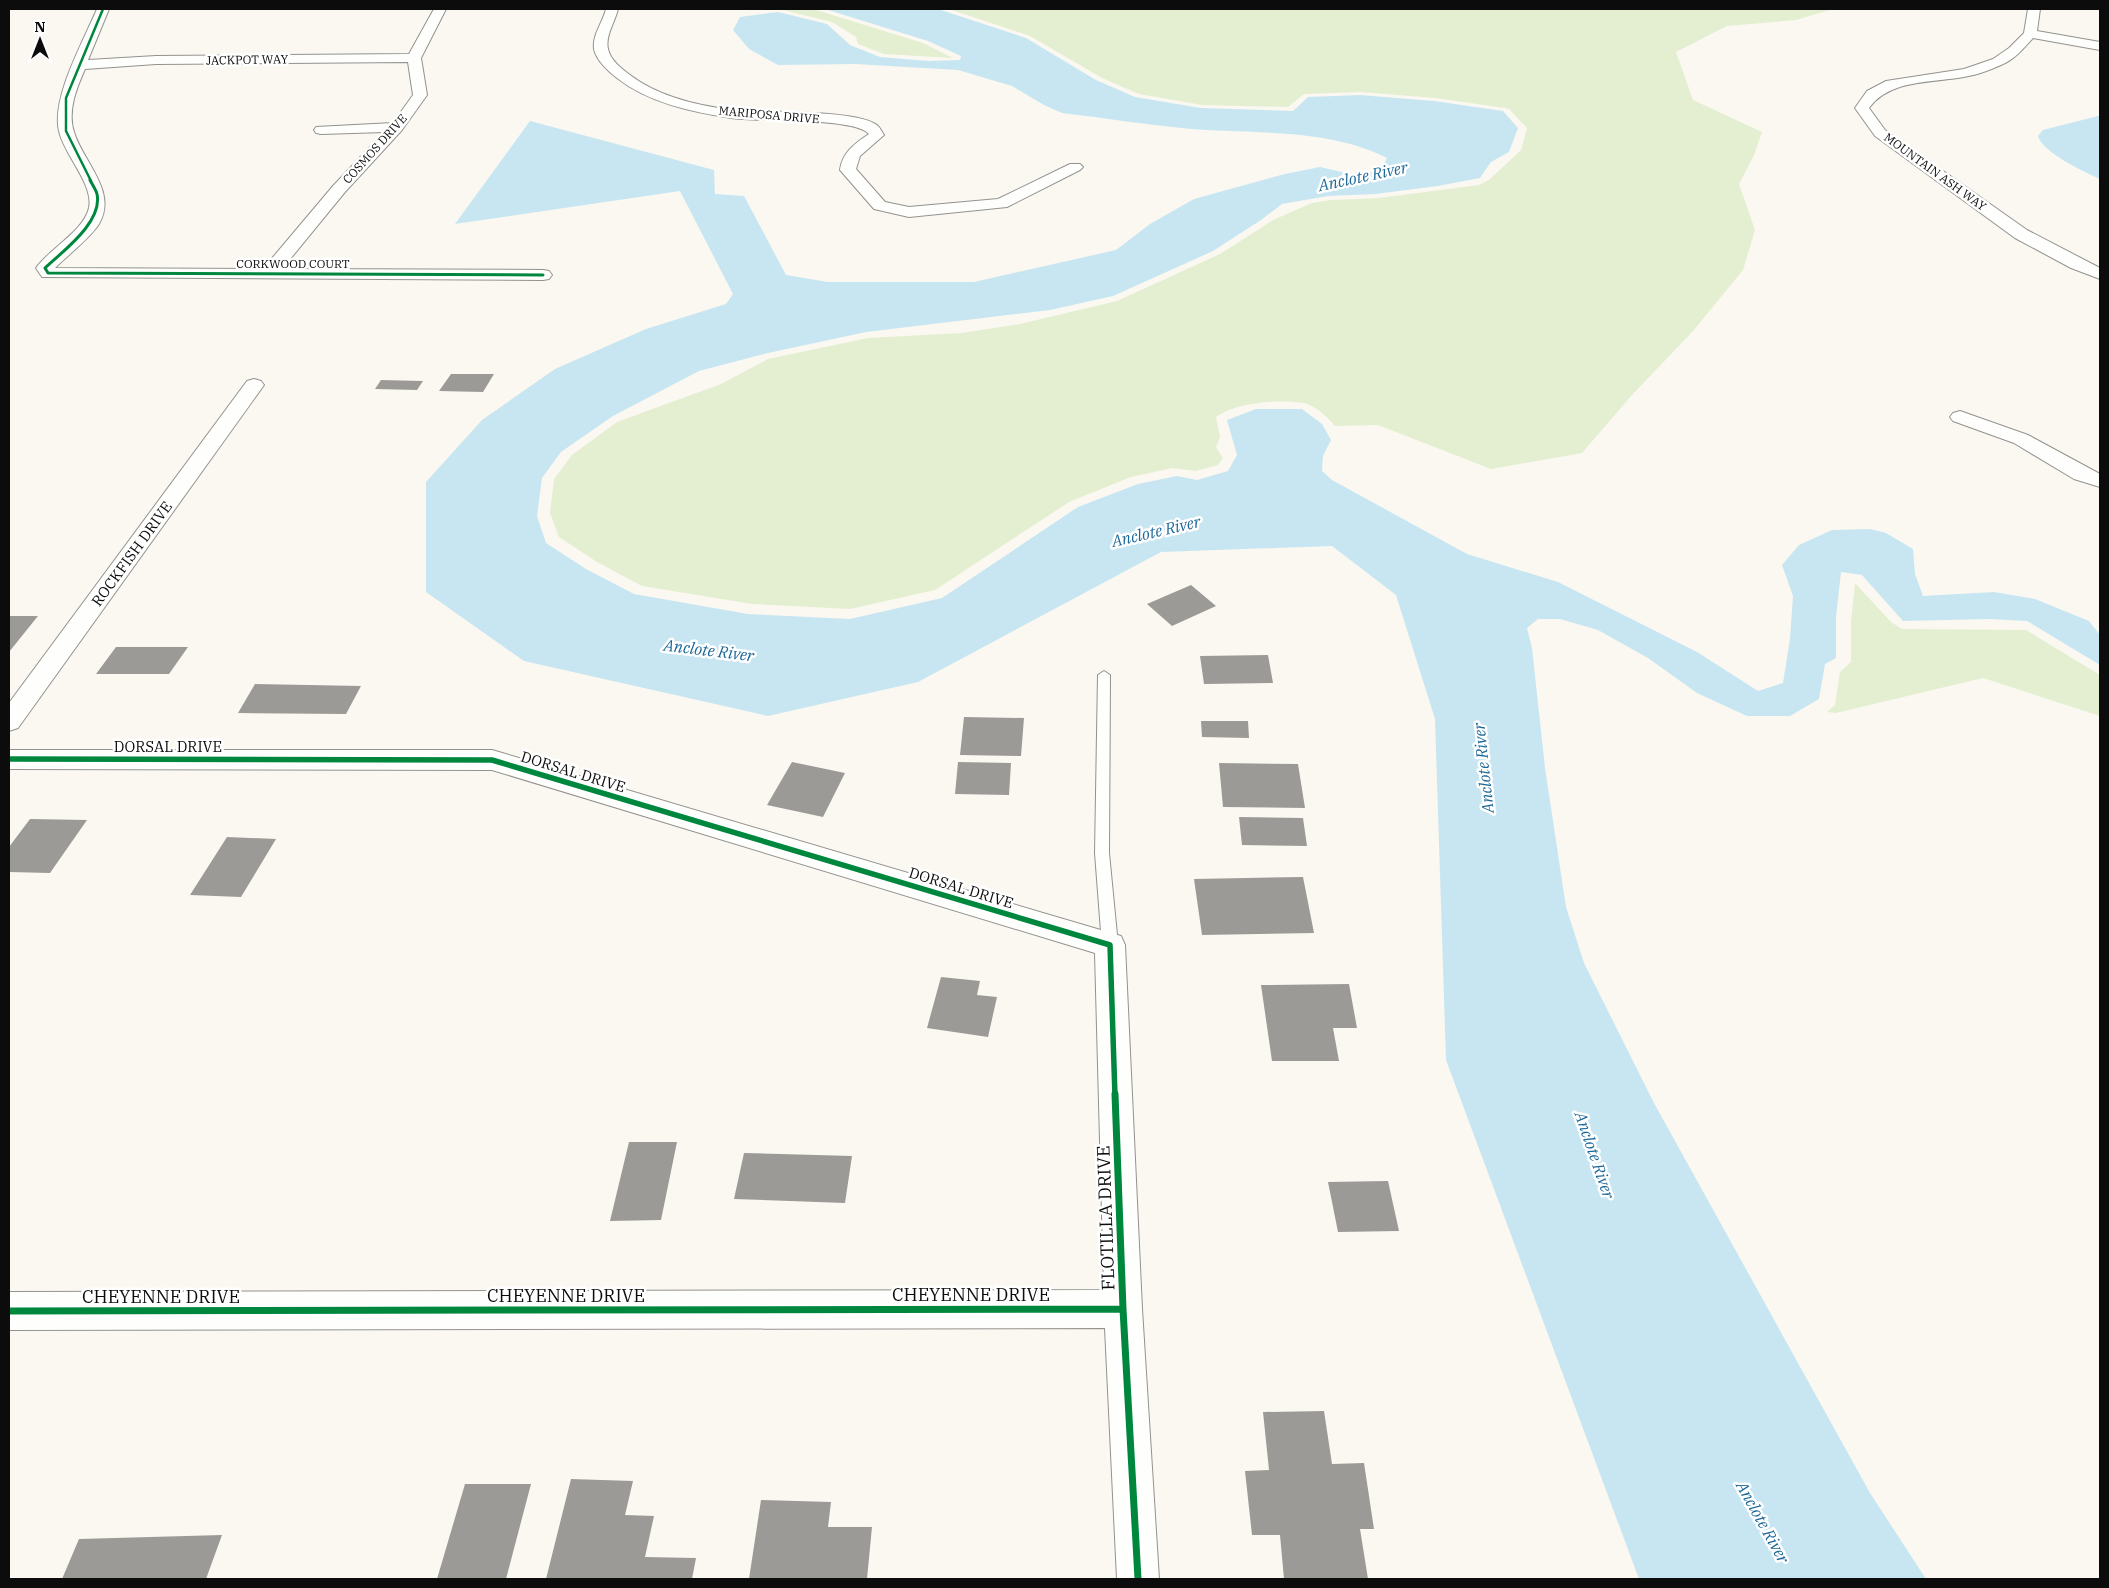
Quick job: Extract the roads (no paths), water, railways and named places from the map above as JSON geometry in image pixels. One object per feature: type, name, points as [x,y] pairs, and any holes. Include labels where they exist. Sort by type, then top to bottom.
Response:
[{"type":"street","points":[[80,65],[102,9]]},
{"type":"street","points":[[414,58],[440,9]]},
{"type":"street","name":"MARIPOSA DRIVE","points":[[612,9],[603,34],[601,50],[612,66],[630,82],[661,96],[695,107],[734,114],[806,117],[872,127],[877,134],[857,150],[848,162],[848,170],[880,206],[909,212],[1001,204],[1075,167]]},
{"type":"street","points":[[2034,9],[2030,34],[2100,46]]},
{"type":"street","name":"MOUNTAIN ASH WAY","points":[[2030,34],[2014,51],[1998,62],[1966,73],[1891,84],[1872,94],[1862,108],[1880,133],[2021,234],[2100,274]]},
{"type":"street","name":"JACKPOT WAY","points":[[80,65],[156,60],[414,58]]},
{"type":"street","name":"COSMOS DRIVE","points":[[268,274],[339,188],[397,127],[420,95],[414,58]]},
{"type":"street","name":"CORKWOOD COURT","points":[[80,65],[66,98],[66,131],[97,194],[97,208],[91,223],[45,268],[48,273],[543,275]]},
{"type":"street","points":[[321,130],[397,127]]},
{"type":"street","name":"ROCKFISH DRIVE","points":[[9,722],[254,385]]},
{"type":"street","points":[[1960,418],[2021,439],[2082,474],[2100,481]]},
{"type":"street","name":"DORSAL DRIVE","points":[[9,759],[492,760],[1110,945]]},
{"type":"street","name":"FLOTILLA DRIVE","points":[[1110,945],[1123,1308],[1138,1579]]},
{"type":"street","name":"CHEYENNE DRIVE","points":[[9,1311],[1123,1308]]},
{"type":"lane","points":[[1104,675],[1102,853],[1110,945]]},
{"type":"water","name":"Anclote River","points":[[825,9],[938,9],[1026,38],[1096,80],[1135,97],[1201,108],[1293,111],[1308,97],[1360,95],[1434,101],[1503,111],[1518,128],[1509,152],[1491,162],[1480,178],[1438,186],[1375,194],[1328,196],[1282,204],[1213,251],[1113,296],[1050,310],[866,332],[768,353],[699,371],[613,416],[561,452],[542,478],[537,516],[546,543],[586,569],[634,594],[748,614],[850,619],[942,598],[1078,507],[1138,484],[1177,476],[1197,480],[1228,471],[1237,455],[1227,420],[1256,409],[1302,409],[1322,424],[1331,440],[1323,456],[1322,471],[1332,480],[1467,554],[1558,582],[1697,652],[1758,691],[1783,683],[1790,639],[1793,596],[1782,565],[1799,545],[1832,530],[1870,529],[1886,533],[1913,549],[1915,574],[1923,596],[1994,592],[2035,599],[2089,621],[2100,635],[2100,665],[2027,621],[1989,619],[1903,621],[1862,575],[1841,572],[1836,617],[1836,658],[1825,664],[1819,699],[1790,716],[1747,716],[1697,693],[1648,658],[1598,630],[1560,619],[1538,619],[1527,628],[1532,648],[1545,768],[1566,907],[1584,963],[1654,1103],[1870,1493],[1926,1579],[1639,1579],[1446,1060],[1435,719],[1396,595],[1332,546],[1161,552],[918,682],[768,716],[524,661],[426,592],[426,482],[482,420],[555,369],[646,329],[726,304],[733,294],[680,191],[455,224],[530,121],[714,170],[715,194],[744,196],[786,275],[828,282],[974,282],[1116,250],[1150,224],[1194,199],[1285,174],[1320,167],[1355,175],[1381,170],[1387,158],[1364,148],[1316,137],[1159,126],[1062,113],[1044,105],[1012,86],[958,70],[855,64],[778,65],[749,49],[733,30],[740,17],[778,12],[827,24],[850,45],[880,57],[929,61],[960,60],[961,56],[928,41]]},
{"type":"water","points":[[2100,116],[2100,179],[2074,167],[2055,155],[2041,142],[2038,136],[2043,130]]}]
